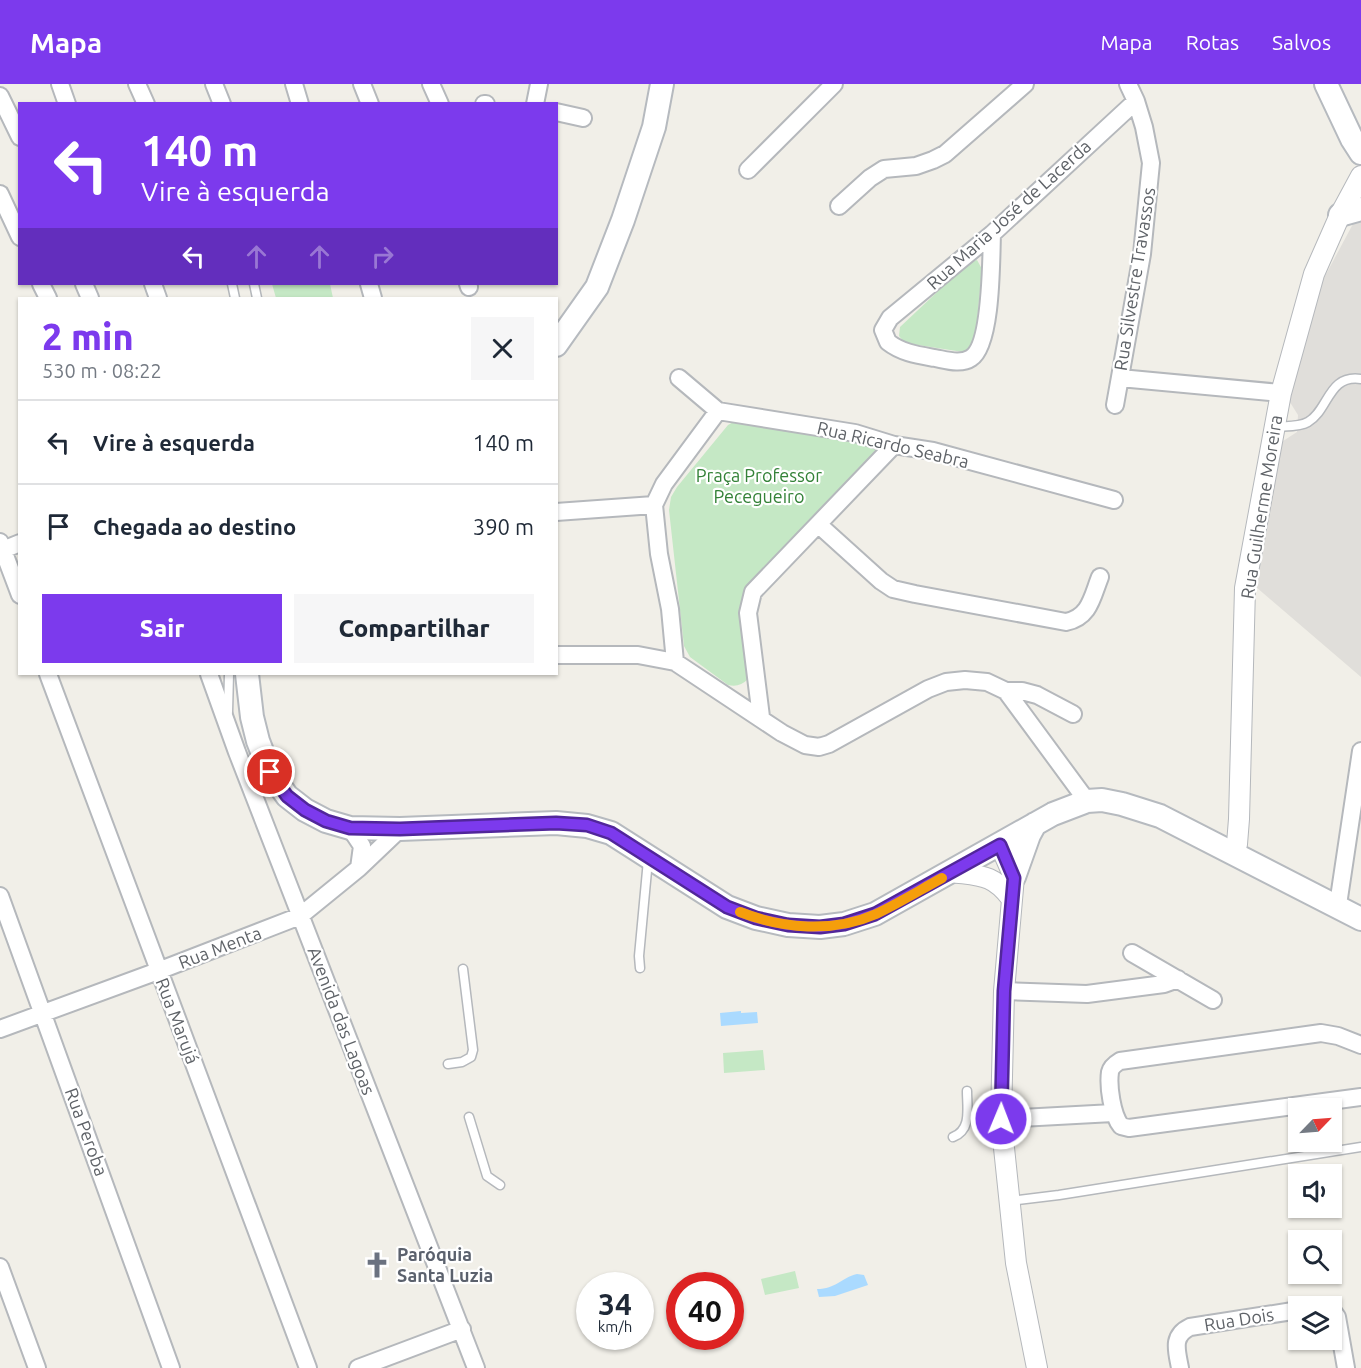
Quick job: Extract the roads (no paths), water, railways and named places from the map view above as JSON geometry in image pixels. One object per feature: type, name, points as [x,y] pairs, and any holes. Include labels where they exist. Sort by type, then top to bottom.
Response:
[{"type":"main road","points":[[558,342],[597,287],[623,220],[654,127],[662,84]]},
{"type":"main road","points":[[1326,84],[1361,153]]},
{"type":"main road","points":[[247,675],[252,717],[270,772],[287,796],[305,810],[326,821],[350,828],[400,829],[556,823],[587,825],[611,833],[727,907],[756,918],[788,925],[828,926],[844,924],[875,914],[1053,814],[1087,801],[1102,800],[1160,816],[1361,919]]},
{"type":"main road","points":[[1013,888],[1029,835],[1035,825]]},
{"type":"street","points":[[60,84],[67,102]]},
{"type":"street","points":[[137,84],[145,102]]},
{"type":"street","points":[[214,84],[221,102]]},
{"type":"street","points":[[294,84],[299,102]]},
{"type":"street","points":[[362,84],[369,102]]},
{"type":"street","points":[[431,84],[439,102]]},
{"type":"street","points":[[535,102],[539,84]]},
{"type":"street","points":[[748,170],[833,84]]},
{"type":"street","points":[[839,206],[870,178],[884,169],[916,166],[945,154],[1025,84]]},
{"type":"street","name":"Rua Silvestre Travassos","points":[[1115,405],[1142,254],[1152,163],[1136,101],[1128,84]]},
{"type":"street","points":[[0,96],[18,133]]},
{"type":"street","name":"Rua Maria José de Lacerda","points":[[992,234],[990,291],[980,349],[971,358],[960,362],[908,353],[888,342],[883,330],[890,318],[992,234],[1136,101]]},
{"type":"street","points":[[558,112],[583,118]]},
{"type":"street","name":"Rua Guilherme Moreira","points":[[1234,853],[1239,819],[1245,588],[1281,393],[1314,274],[1351,212],[1361,176]]},
{"type":"street","points":[[0,194],[18,233]]},
{"type":"street","points":[[675,662],[654,505],[664,484],[718,411],[680,378]]},
{"type":"street","points":[[1120,378],[1281,393]]},
{"type":"street","name":"Rua Ricardo Seabra","points":[[718,411],[855,433],[894,445],[933,452],[1114,500]]},
{"type":"street","points":[[760,717],[748,613],[753,592],[894,445]]},
{"type":"street","points":[[558,512],[654,505]]},
{"type":"street","points":[[819,525],[892,589],[1066,622],[1084,614],[1101,577]]},
{"type":"street","points":[[18,544],[1,548],[18,590]]},
{"type":"street","points":[[558,655],[638,655],[675,662],[790,737],[805,745],[819,747],[829,744],[928,689],[946,682],[965,680],[987,682],[1005,691],[1037,694],[1073,714]]},
{"type":"street","name":"Rua Marujá","points":[[48,675],[308,1368]]},
{"type":"street","name":"Avenida das Lagoas","points":[[209,675],[300,916],[476,1368]]},
{"type":"street","points":[[1005,691],[1087,801]]},
{"type":"street","points":[[1335,907],[1339,897],[1361,751]]},
{"type":"street","points":[[350,828],[362,846],[359,868]]},
{"type":"street","name":"Rua Menta","points":[[0,1029],[300,916],[359,868],[400,829]]},
{"type":"street","points":[[1000,845],[1013,888],[1004,991],[1001,1119],[1016,1263],[1037,1368]]},
{"type":"street","points":[[952,872],[984,877],[1002,886],[1013,888]]},
{"type":"street","name":"Rua Peroba","points":[[0,896],[171,1368]]},
{"type":"street","points":[[1132,953],[1213,1000]]},
{"type":"street","points":[[1004,991],[1087,994],[1164,984],[1178,979]]},
{"type":"street","points":[[1361,1046],[1338,1036],[1321,1033],[1120,1061],[1113,1065],[1110,1072],[1113,1113],[1121,1126],[1129,1128],[1361,1097]]},
{"type":"street","points":[[1001,1119],[1113,1113]]},
{"type":"street","points":[[0,1267],[37,1368]]},
{"type":"street","name":"Rua Dois","points":[[1180,1368],[1177,1340],[1181,1331],[1190,1327],[1288,1312]]},
{"type":"street","points":[[358,1368],[462,1329]]},
{"type":"street","points":[[1340,1350],[1342,1367]]},
{"type":"lane","points":[[1275,427],[1309,422],[1339,385],[1349,378],[1361,379]]},
{"type":"lane","points":[[228,727],[229,675]]},
{"type":"lane","points":[[235,675],[252,717]]},
{"type":"lane","points":[[640,968],[639,956],[648,856]]},
{"type":"lane","points":[[448,1064],[462,1062],[471,1057],[473,1050],[463,969]]},
{"type":"lane","points":[[953,1137],[962,1134],[966,1128],[968,1091]]},
{"type":"lane","points":[[469,1117],[487,1176],[501,1185]]},
{"type":"lane","points":[[1009,1201],[1361,1146]]},
{"type":"water","points":[[741,1011],[741,1013],[757,1012],[758,1023],[721,1026],[720,1013]]},
{"type":"water","points":[[857,1274],[864,1275],[868,1285],[835,1296],[819,1297],[817,1289],[824,1289]]},
{"type":"place","name":"Paróquia Santa Luzia","points":[[377,1265]]},
{"type":"park label","name":"Praça Professor Pecegueiro","points":[[759,486]]}]
